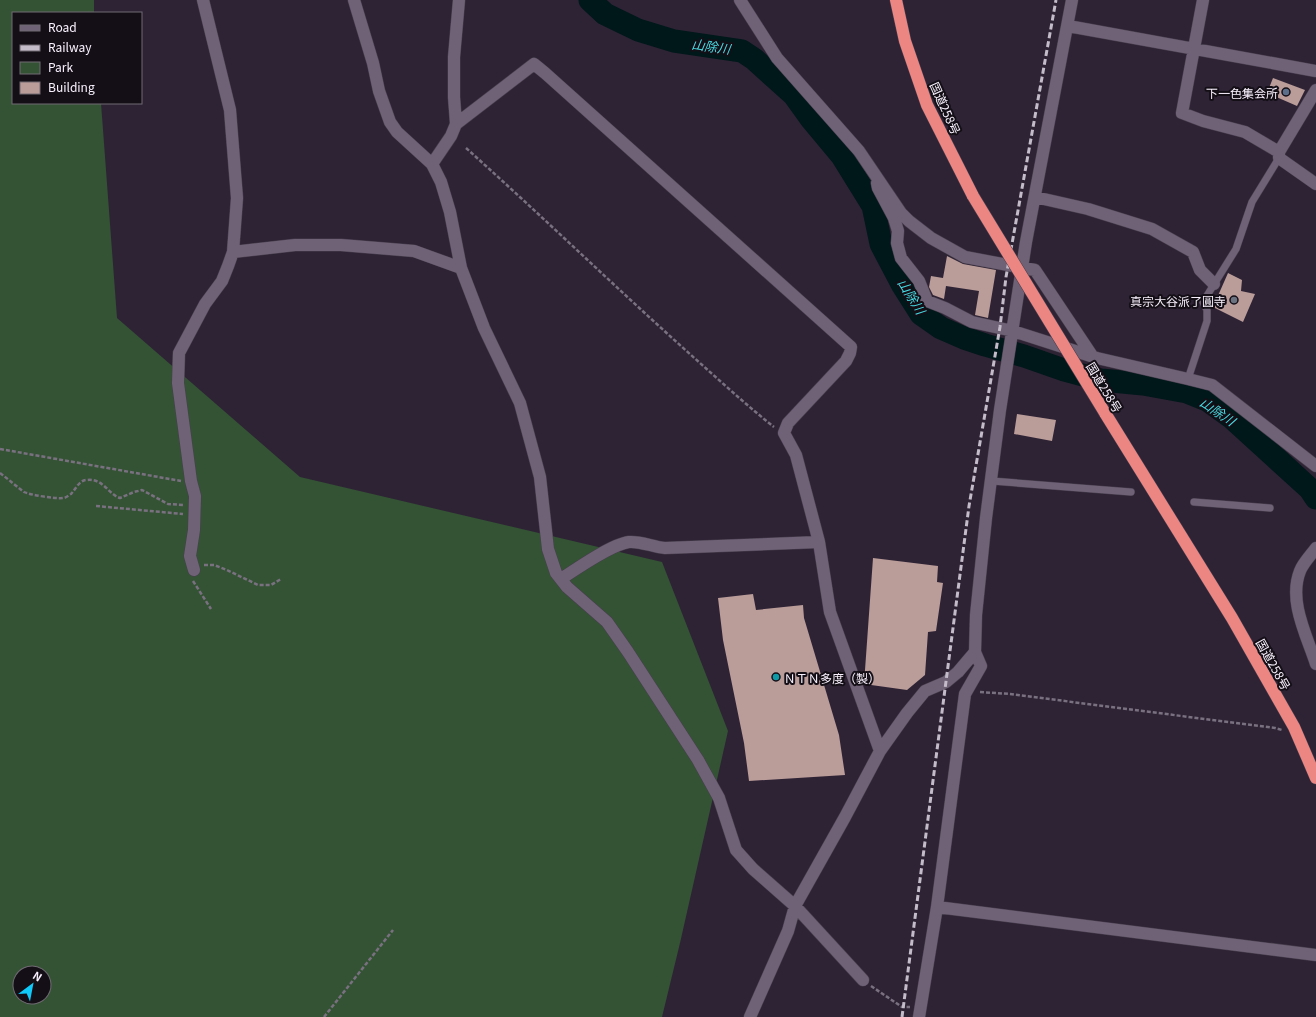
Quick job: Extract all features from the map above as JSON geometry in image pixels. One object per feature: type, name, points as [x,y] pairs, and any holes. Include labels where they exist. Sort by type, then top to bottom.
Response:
[{"type":"highway","name":"国道258号","points":[[896,0],[906,41],[927,105],[973,196],[1232,618],[1294,727],[1316,778]]},
{"type":"street","points":[[194,570],[190,556],[194,530],[195,496],[191,481],[178,382],[179,353],[204,304],[222,282],[233,252],[237,198],[230,110],[203,0]]},
{"type":"street","points":[[354,0],[373,63],[379,91],[390,122],[397,132],[432,164],[442,182],[450,212],[461,268],[484,328],[520,403],[540,477],[548,549],[556,573],[567,586],[607,622],[698,760],[719,798],[736,850],[753,869],[795,906],[863,980]]},
{"type":"street","points":[[432,164],[451,136],[456,124],[454,58],[459,0]]},
{"type":"street","points":[[740,0],[777,58],[859,151],[908,221],[932,238],[965,257],[1035,270],[1093,357]]},
{"type":"street","points":[[920,1012],[937,907],[965,694],[981,666],[975,652],[976,615],[986,518],[1010,344],[1026,242],[1072,0]]},
{"type":"street","points":[[1203,0],[1182,113],[1203,121],[1245,132],[1279,155],[1316,184]]},
{"type":"street","points":[[1068,26],[1316,71]]},
{"type":"street","points":[[456,124],[534,64],[851,348],[846,361],[788,423],[784,432],[796,455],[819,542],[830,612],[880,751]]},
{"type":"street","points":[[1279,155],[1316,90]]},
{"type":"street","points":[[879,181],[877,183],[878,188],[894,218],[898,231],[897,243],[901,258],[918,281],[927,301],[945,308],[972,322],[1013,331],[1093,357],[1188,378],[1212,385],[1316,466]]},
{"type":"street","points":[[1035,197],[1088,209],[1152,229],[1194,252],[1200,270],[1214,284]]},
{"type":"street","points":[[233,252],[295,245],[340,245],[414,251],[461,268]]},
{"type":"street","points":[[561,579],[616,546],[628,542],[665,548],[819,542]]},
{"type":"street","points":[[1316,548],[1300,570],[1297,581],[1296,597],[1299,614],[1316,664]]},
{"type":"street","points":[[750,1017],[788,931],[795,906],[880,751],[925,691],[946,682],[958,672],[975,652]]},
{"type":"street","points":[[937,907],[1316,955]]},
{"type":"lane","points":[[1188,378],[1207,322],[1207,310],[1203,302],[1236,249],[1252,202],[1279,155]]},
{"type":"lane","points":[[992,481],[1131,492]]},
{"type":"lane","points":[[1194,502],[1270,508]]},
{"type":"path","points":[[466,148],[628,298],[752,409],[777,430],[784,432]]},
{"type":"path","points":[[0,449],[176,481],[191,481]]},
{"type":"path","points":[[0,473],[31,495],[64,498],[71,494],[82,481],[98,481],[107,487],[115,497],[120,498],[142,490],[168,504],[195,510]]},
{"type":"path","points":[[96,506],[195,510]]},
{"type":"path","points":[[210,609],[190,576],[197,566],[214,565],[258,585],[271,585],[281,579]]},
{"type":"path","points":[[968,688],[977,692],[1010,694],[1275,728],[1286,731],[1294,727]]},
{"type":"path","points":[[324,1017],[393,930]]},
{"type":"path","points":[[863,980],[902,1007],[920,1012]]},
{"type":"green space","points":[[0,0],[94,0],[94,12],[12,12],[12,104],[101,104],[117,318],[300,477],[662,562],[728,731],[662,1017],[0,1017]]},
{"type":"building","name":"下一色集会所","points":[[1273,78],[1305,90],[1297,106],[1267,93]]},
{"type":"building","points":[[947,256],[963,264],[996,270],[988,318],[975,315],[979,291],[946,286],[944,299],[933,295],[929,287],[931,276],[943,278]]},
{"type":"building","name":"真宗大谷派了圓寺","points":[[1228,273],[1242,280],[1241,291],[1255,294],[1243,322],[1213,307]]},
{"type":"building","points":[[1017,414],[1056,420],[1052,441],[1014,434]]},
{"type":"building","points":[[873,558],[938,566],[937,582],[943,583],[936,631],[928,632],[925,675],[907,690],[864,684]]},
{"type":"building","name":"ＮＴＮ多度（製）","points":[[753,594],[756,610],[803,605],[804,618],[839,735],[845,775],[749,781],[744,743],[723,640],[718,598]]},
{"type":"waterway","name":"山除川","points":[[590,0],[605,14],[638,30],[674,41],[742,51],[754,59],[794,95],[812,120],[842,156],[873,206],[881,244],[902,284],[921,314],[941,328],[964,338],[1064,370],[1101,380],[1143,384],[1187,392],[1207,400],[1232,418],[1310,489],[1316,498]]},
{"type":"railway","points":[[902,1017],[969,506],[1000,327],[1006,277],[1056,0]]},
{"type":"place","name":"下一色集会所","points":[[1286,92]]},
{"type":"place","name":"真宗大谷派了圓寺","points":[[1234,300]]},
{"type":"place","name":"ＮＴＮ多度（製）","points":[[776,677]]}]
